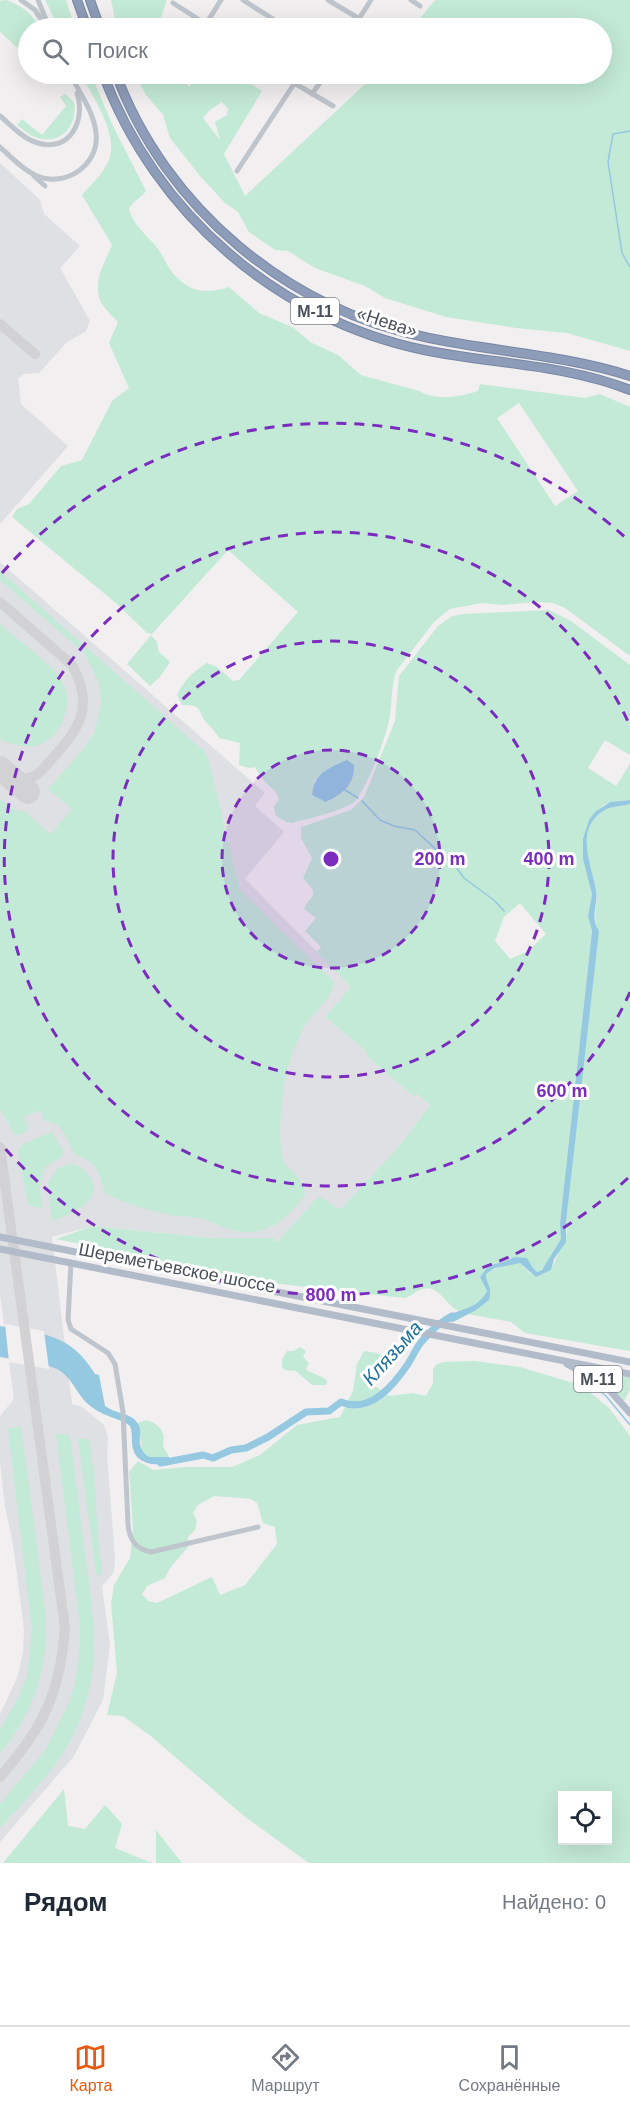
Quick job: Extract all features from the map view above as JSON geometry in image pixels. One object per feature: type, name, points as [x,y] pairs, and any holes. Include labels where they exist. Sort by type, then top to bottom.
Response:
[{"type":"highway","points":[[77,0],[83,18]]},
{"type":"highway","points":[[90,0],[96,18]]},
{"type":"highway","name":"«Нева»","points":[[108,84],[128,128],[166,188],[213,240],[234,259],[283,294],[352,328],[424,350],[588,377],[630,390]]},
{"type":"highway","name":"«Нева»","points":[[121,84],[138,122],[181,187],[223,232],[270,271],[291,284],[358,317],[392,329],[428,338],[592,365],[630,376]]},
{"type":"main road","name":"Шереметьевское шоссе","points":[[0,1237],[630,1361]]},
{"type":"main road","name":"Шереметьевское шоссе","points":[[0,1249],[630,1374]]},
{"type":"main road","name":"М-11","points":[[556,1359],[596,1378],[630,1413]]},
{"type":"street","points":[[21,0],[35,10],[41,18]]},
{"type":"street","points":[[38,0],[44,18]]},
{"type":"street","points":[[210,18],[221,0]]},
{"type":"street","points":[[243,0],[271,18]]},
{"type":"street","points":[[328,0],[357,18]]},
{"type":"street","points":[[360,18],[371,0]]},
{"type":"street","points":[[411,0],[420,6]]},
{"type":"street","points":[[173,3],[197,18]]},
{"type":"street","points":[[0,116],[20,133],[37,143],[51,145],[66,139],[76,128],[81,114],[73,84]]},
{"type":"street","points":[[26,170],[42,178],[69,177],[80,171],[93,154],[96,132],[91,115],[75,84]]},
{"type":"street","points":[[237,171],[294,84],[333,106]]},
{"type":"street","points":[[312,94],[319,84]]},
{"type":"street","points":[[0,147],[45,186]]},
{"type":"street","points":[[71,1262],[68,1320],[72,1329],[108,1353],[115,1364],[123,1412],[130,1539],[139,1548],[151,1552],[258,1527]]},
{"type":"street","points":[[136,1275],[141,1273],[142,1269],[137,1264]]},
{"type":"shaded area","points":[[0,163],[40,200],[44,214],[80,246],[60,268],[90,321],[86,331],[66,343],[39,373],[24,374],[18,378],[21,404],[68,446],[0,524]]},
{"type":"shaded area","points":[[0,562],[265,793],[255,806],[284,832],[245,879],[352,987],[325,1017],[365,1050],[368,1057],[414,1097],[417,1094],[430,1105],[400,1145],[342,1208],[337,1208],[288,1231],[276,1242],[93,1226],[52,1237],[72,1404],[82,1407],[104,1425],[108,1438],[107,1456],[115,1557],[114,1572],[102,1586],[110,1645],[103,1700],[74,1756],[0,1842],[0,1714],[18,1676],[23,1652],[24,1630],[0,1462],[0,1416],[14,1399],[0,1294]]},
{"type":"green space","points":[[6,0],[17,5],[34,18],[18,18],[18,48],[0,32],[0,1]]},
{"type":"green space","points":[[45,0],[66,0],[72,18],[54,18]]},
{"type":"green space","points":[[111,0],[167,0],[161,18],[115,18]]},
{"type":"green space","points":[[435,0],[630,0],[630,351],[567,333],[446,317],[385,298],[365,286],[315,268],[288,251],[275,250],[249,232],[238,212],[225,203],[200,176],[170,138],[163,115],[146,95],[140,84],[187,84],[189,87],[191,84],[251,84],[262,91],[224,154],[245,196],[365,84],[612,84],[612,18],[420,18]],"holes":[[[222,102],[228,109],[227,115],[215,122],[220,140],[203,118]]]},
{"type":"green space","points":[[87,84],[95,84],[112,124],[146,191],[129,209],[133,219],[158,249],[171,271],[190,287],[212,291],[229,287],[259,313],[294,328],[310,342],[338,355],[361,375],[433,396],[464,395],[478,391],[480,384],[585,398],[600,394],[630,407],[630,656],[565,608],[553,603],[503,605],[482,603],[450,609],[434,622],[397,670],[384,738],[359,797],[348,806],[333,812],[292,823],[275,815],[274,806],[279,799],[278,796],[262,779],[255,767],[239,765],[240,743],[219,738],[198,708],[182,705],[177,695],[189,677],[207,663],[217,667],[233,681],[239,680],[298,612],[228,550],[152,634],[147,633],[117,604],[12,517],[17,509],[29,504],[61,466],[82,460],[112,401],[129,388],[109,343],[118,322],[103,306],[98,293],[101,272],[112,245],[82,195],[98,178],[110,157],[110,136]],"holes":[[[519,403],[578,491],[555,506],[497,418]],[[354,774],[344,791],[327,802],[312,795],[315,780]]]},
{"type":"green space","points":[[65,94],[74,102],[74,116],[68,129],[57,138],[38,138],[17,125],[22,119],[42,135],[66,106],[60,97]]},
{"type":"green space","points":[[0,571],[205,752],[240,890],[334,982],[330,995],[301,1032],[288,1068],[283,1091],[280,1128],[282,1157],[298,1177],[305,1195],[289,1214],[272,1226],[252,1232],[241,1232],[203,1219],[154,1211],[105,1194],[97,1169],[89,1161],[75,1155],[63,1132],[57,1125],[44,1120],[40,1110],[24,1117],[28,1128],[24,1133],[15,1135],[0,1110],[0,799],[18,812],[23,810],[51,834],[72,809],[48,789],[81,752],[95,732],[101,703],[99,684],[85,654],[0,580]]},
{"type":"green space","points":[[549,610],[571,621],[630,665],[630,755],[605,740],[588,768],[616,786],[630,764],[630,800],[610,802],[602,806],[583,839],[592,894],[588,916],[592,931],[560,1223],[561,1237],[552,1258],[545,1267],[537,1272],[527,1259],[514,1257],[489,1267],[480,1277],[487,1291],[485,1295],[476,1304],[459,1311],[438,1292],[428,1288],[404,1298],[263,1282],[56,1239],[93,1226],[213,1238],[272,1238],[277,1242],[319,1196],[337,1208],[342,1208],[400,1145],[430,1105],[417,1094],[414,1097],[368,1057],[365,1050],[325,1017],[351,987],[317,952],[321,947],[305,931],[316,918],[304,909],[313,896],[313,890],[303,878],[312,858],[301,838],[301,827],[351,810],[364,797],[395,721],[399,676],[438,626],[452,616]],"holes":[[[520,903],[546,934],[528,951],[510,959],[495,941],[504,917]]]},
{"type":"green space","points":[[0,624],[53,670],[60,678],[67,694],[63,721],[52,737],[36,746],[17,745],[0,739]]},
{"type":"green space","points":[[151,635],[157,642],[159,652],[170,662],[160,677],[150,686],[127,664]]},
{"type":"green space","points":[[630,804],[630,1351],[525,1333],[511,1322],[467,1314],[489,1300],[486,1274],[516,1263],[520,1263],[531,1274],[551,1270],[567,1233],[566,1223],[596,926],[597,894],[588,856],[587,834],[597,816],[607,809]]},
{"type":"green space","points":[[52,1132],[64,1153],[48,1165],[42,1174],[40,1192],[43,1209],[28,1205],[18,1151],[23,1144]]},
{"type":"green space","points":[[71,1164],[82,1168],[90,1177],[93,1183],[92,1194],[82,1207],[52,1221],[48,1182],[58,1168]]},
{"type":"green space","points":[[300,1347],[306,1351],[303,1357],[309,1363],[306,1369],[324,1378],[327,1381],[326,1385],[312,1385],[296,1371],[285,1370],[282,1367],[282,1360],[287,1351],[294,1351]]},
{"type":"green space","points":[[364,1351],[378,1353],[383,1358],[372,1384],[389,1396],[413,1393],[426,1396],[433,1383],[433,1369],[437,1364],[444,1362],[475,1361],[520,1367],[570,1382],[576,1381],[609,1408],[630,1436],[630,1863],[309,1863],[244,1816],[152,1737],[123,1716],[107,1715],[117,1673],[111,1603],[114,1585],[130,1558],[133,1529],[129,1472],[138,1461],[153,1470],[232,1467],[260,1455],[297,1425],[340,1417],[353,1391],[357,1364]],"holes":[[[214,1496],[251,1499],[257,1503],[263,1523],[275,1527],[277,1544],[245,1585],[220,1595],[212,1577],[157,1603],[148,1601],[142,1594],[147,1586],[165,1578],[170,1568],[188,1547],[188,1537],[195,1530],[197,1521],[193,1513],[198,1505]]]},
{"type":"green space","points":[[583,1368],[630,1378],[630,1389],[624,1401],[606,1382]]},
{"type":"green space","points":[[146,1420],[161,1429],[164,1437],[163,1446],[169,1457],[149,1457],[142,1450],[138,1423]]},
{"type":"green space","points":[[21,1426],[46,1616],[46,1635],[41,1672],[30,1706],[12,1738],[0,1753],[0,1729],[15,1704],[27,1676],[32,1630],[8,1429]]},
{"type":"green space","points":[[56,1434],[70,1435],[91,1601],[94,1648],[92,1670],[81,1716],[71,1739],[38,1786],[0,1828],[0,1804],[46,1749],[74,1688],[78,1665],[79,1618]]},
{"type":"green space","points":[[78,1438],[91,1440],[102,1572],[99,1577],[96,1573]]},
{"type":"green space","points":[[64,1789],[68,1826],[85,1829],[105,1805],[122,1824],[115,1848],[152,1863],[3,1863]]},
{"type":"green space","points":[[156,1830],[182,1863],[156,1863]]},
{"type":"water","points":[[347,760],[354,765],[354,772],[343,792],[326,802],[312,795],[319,776]]},
{"type":"water","points":[[630,800],[630,804],[609,808],[597,816],[590,825],[587,835],[588,857],[597,895],[594,916],[599,931],[566,1222],[566,1242],[554,1259],[551,1270],[536,1277],[520,1263],[495,1268],[486,1274],[490,1292],[489,1300],[453,1322],[441,1320],[478,1303],[483,1298],[487,1291],[480,1277],[492,1265],[514,1257],[527,1258],[537,1272],[542,1270],[561,1239],[560,1223],[592,931],[588,916],[592,894],[583,859],[583,839],[589,820],[595,812],[610,802]]},
{"type":"water","points":[[0,1326],[42,1334],[65,1343],[76,1351],[95,1374],[99,1375],[105,1406],[133,1418],[139,1425],[140,1443],[144,1452],[149,1457],[169,1457],[170,1464],[148,1463],[139,1459],[133,1449],[130,1426],[88,1404],[63,1373],[42,1364],[0,1357]]},
{"type":"pier","points":[[5,1324],[44,1331],[49,1369],[9,1362]]},
{"type":"waterway","points":[[630,131],[613,134],[608,162],[622,253],[630,267]]},
{"type":"waterway","points":[[345,790],[358,798]]},
{"type":"waterway","points":[[362,801],[380,820],[394,826],[415,830],[453,863],[464,878],[495,901],[504,911]]},
{"type":"waterway","name":"Клязьма","points":[[161,1463],[203,1455],[213,1458],[231,1450],[246,1448],[268,1437],[306,1412],[329,1411],[341,1402],[352,1405],[371,1401],[380,1396],[395,1381],[429,1333],[452,1316]]},
{"type":"waterway","points":[[587,1381],[606,1396],[630,1425]]},
{"type":"taxiway","points":[[0,324],[35,354]]},
{"type":"taxiway","points":[[0,602],[72,665],[79,680],[83,705],[81,716],[70,737],[37,774],[23,779],[0,770]]},
{"type":"taxiway","points":[[0,1147],[65,1628],[59,1672],[47,1709],[28,1742],[0,1777]]},
{"type":"runway","points":[[0,768],[28,792]]}]
